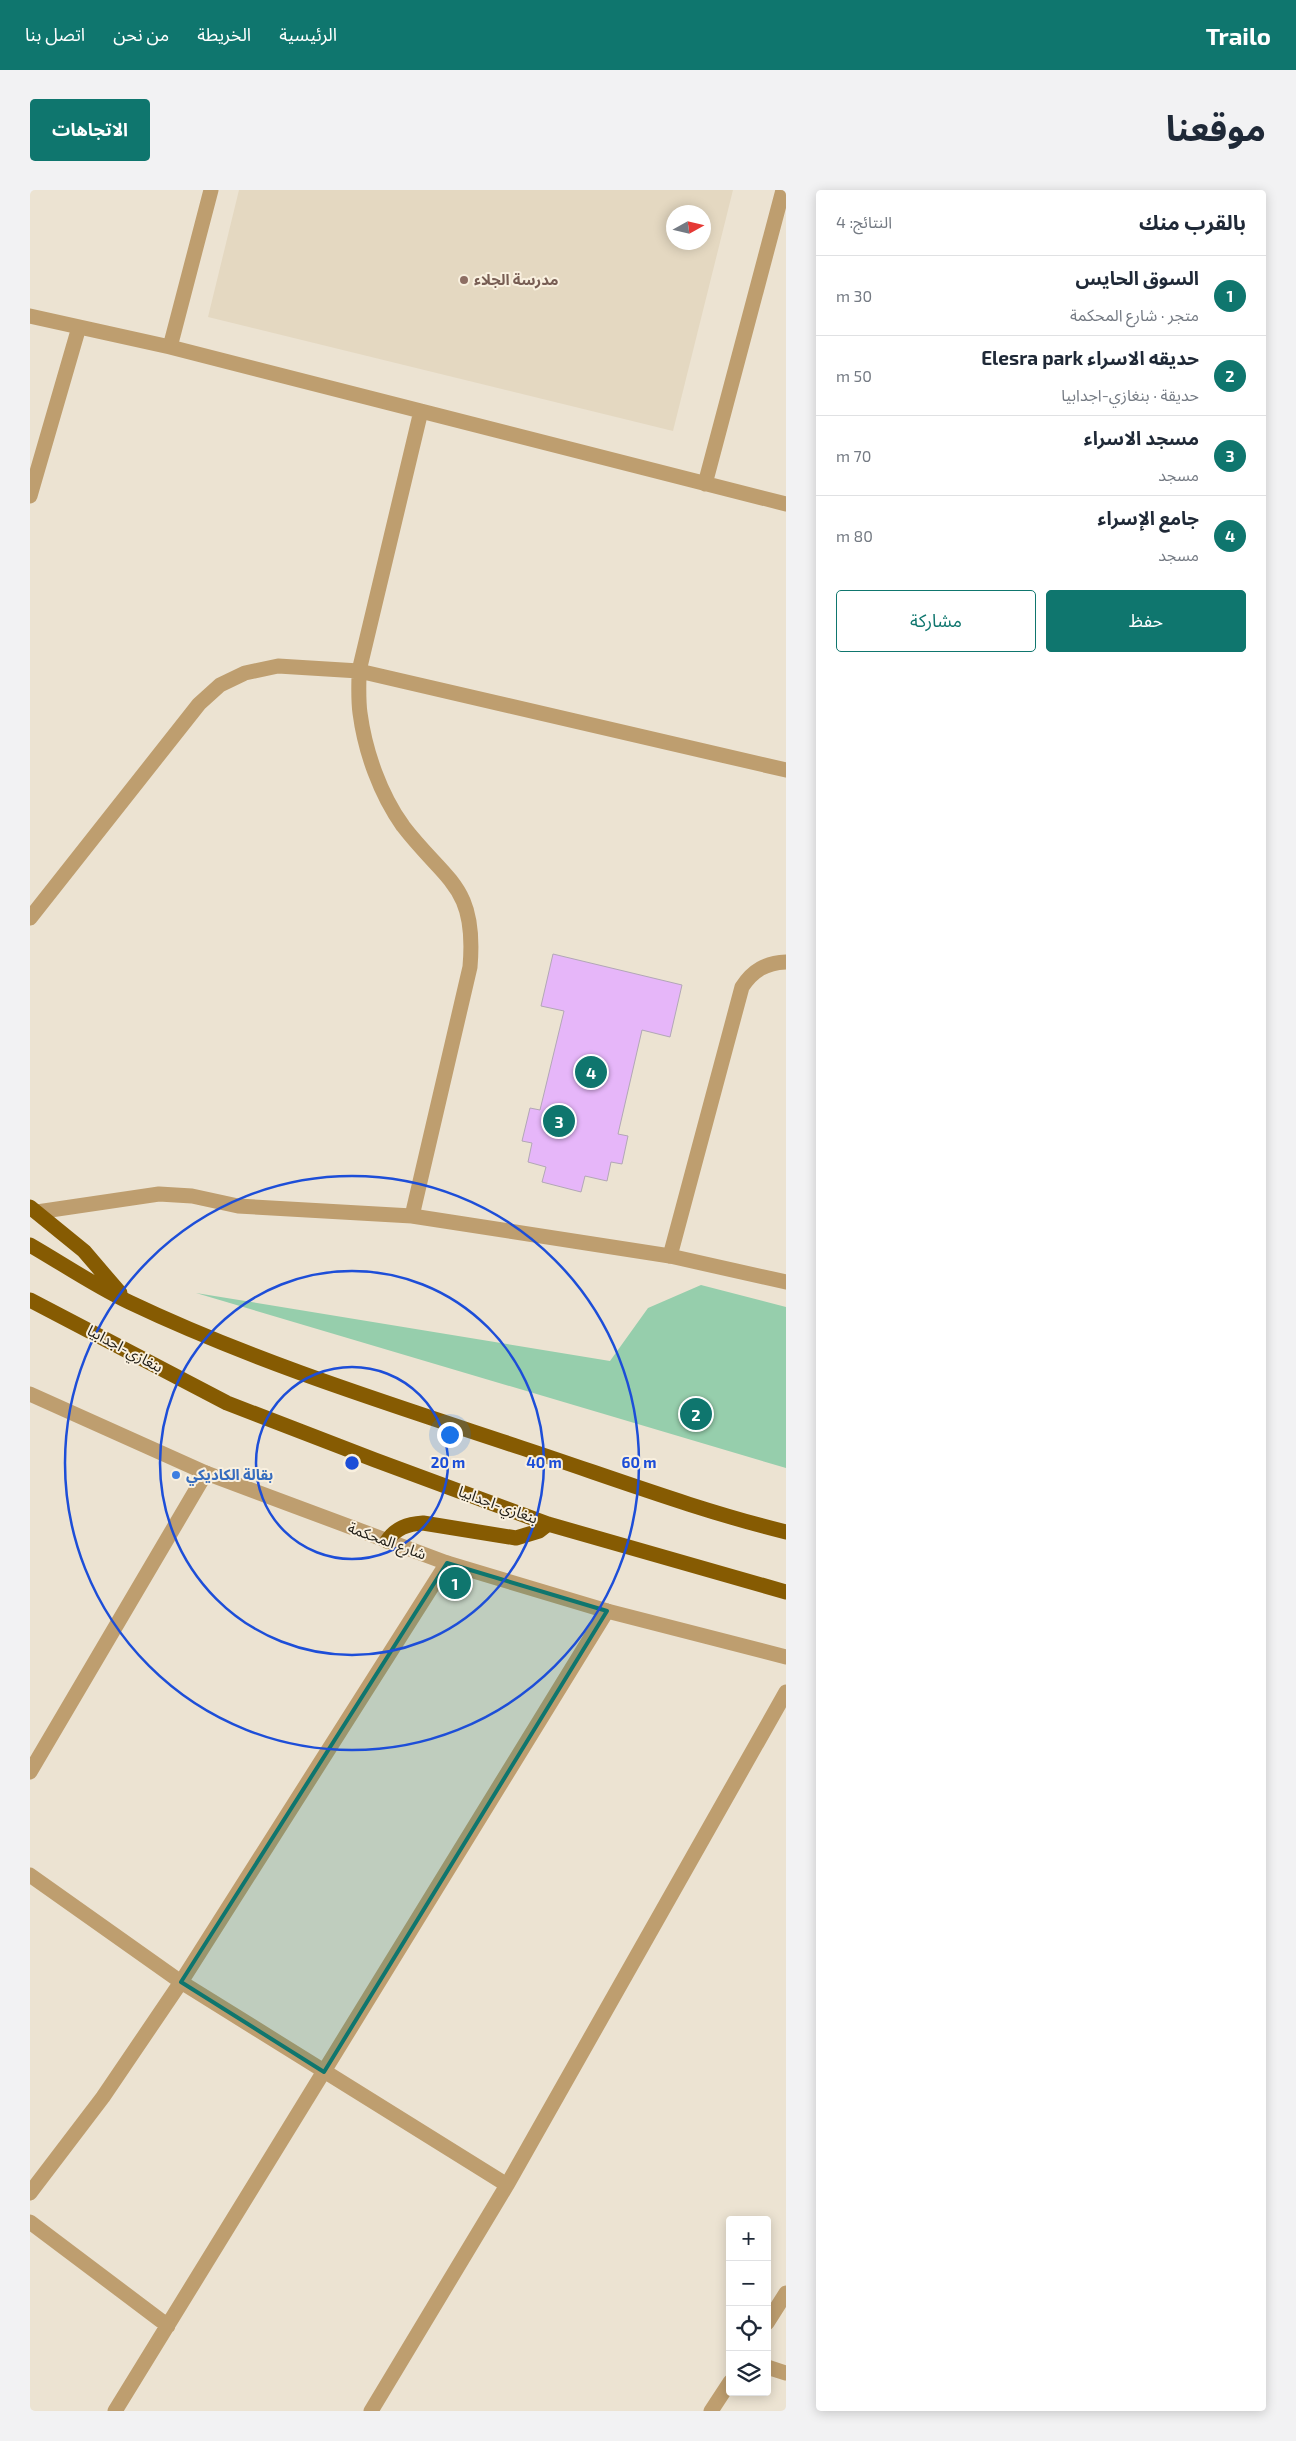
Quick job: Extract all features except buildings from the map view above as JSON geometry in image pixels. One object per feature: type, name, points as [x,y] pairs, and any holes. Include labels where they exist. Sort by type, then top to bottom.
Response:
[{"type":"highway","points":[[34,1210],[84,1251],[128,1301]]},
{"type":"highway","points":[[30,1245],[128,1301],[240,1350],[363,1395],[733,1518],[786,1532]]},
{"type":"highway","name":"بنغازي-اجدابيا","points":[[30,1300],[227,1402],[548,1524],[786,1592]]},
{"type":"highway","points":[[387,1541],[401,1527],[412,1523],[423,1523],[516,1538],[539,1531],[548,1524]]},
{"type":"street","points":[[170,347],[211,190]]},
{"type":"street","points":[[705,484],[780,221],[783,190]]},
{"type":"street","points":[[30,316],[170,347],[786,504]]},
{"type":"street","points":[[30,496],[79,327]]},
{"type":"street","points":[[412,1216],[470,966],[473,938],[468,909],[454,883],[403,825],[382,788],[367,750],[360,712],[359,671],[421,411]]},
{"type":"street","points":[[30,918],[199,704],[220,685],[245,673],[278,666],[359,671],[786,770]]},
{"type":"street","points":[[670,1256],[742,987],[754,972],[763,966],[786,962]]},
{"type":"street","points":[[34,1210],[159,1194],[192,1196],[238,1206],[412,1216],[670,1256],[786,1282]]},
{"type":"street","name":"شارع المحكمة","points":[[30,1394],[206,1473],[446,1563],[607,1611],[786,1658]]},
{"type":"street","points":[[30,1772],[206,1473]]},
{"type":"street","points":[[30,2193],[104,2097],[181,1982],[446,1563]]},
{"type":"street","points":[[115,2411],[607,1611]]},
{"type":"street","points":[[371,2411],[507,2185],[786,1692]]},
{"type":"street","points":[[30,1875],[181,1982],[507,2185]]},
{"type":"street","points":[[30,2222],[168,2326]]},
{"type":"street","points":[[771,2317],[786,2293]]},
{"type":"street","points":[[771,2368],[786,2373]]},
{"type":"street","points":[[711,2411],[726,2388]]},
{"type":"highlighted area","points":[[447,1563],[607,1611],[324,2072],[181,1982]]},
{"type":"shaded area","name":"مدرسة الجلاء","points":[[239,190],[733,190],[673,431],[208,317]]},
{"type":"green space","points":[[701,1285],[786,1307],[786,1468],[196,1293],[610,1361],[648,1308]]},
{"type":"place","name":"مدرسة الجلاء","points":[[464,280]]},
{"type":"place","name":"جامع الإسراء","points":[[591,1072]]},
{"type":"place","name":"مسجد الاسراء","points":[[559,1121]]},
{"type":"place","name":"حديقه الاسراء Elesra park","points":[[696,1414]]},
{"type":"place","name":"بقالة الكاديكي","points":[[176,1475]]},
{"type":"place","name":"السوق الحايس","points":[[455,1583]]}]
